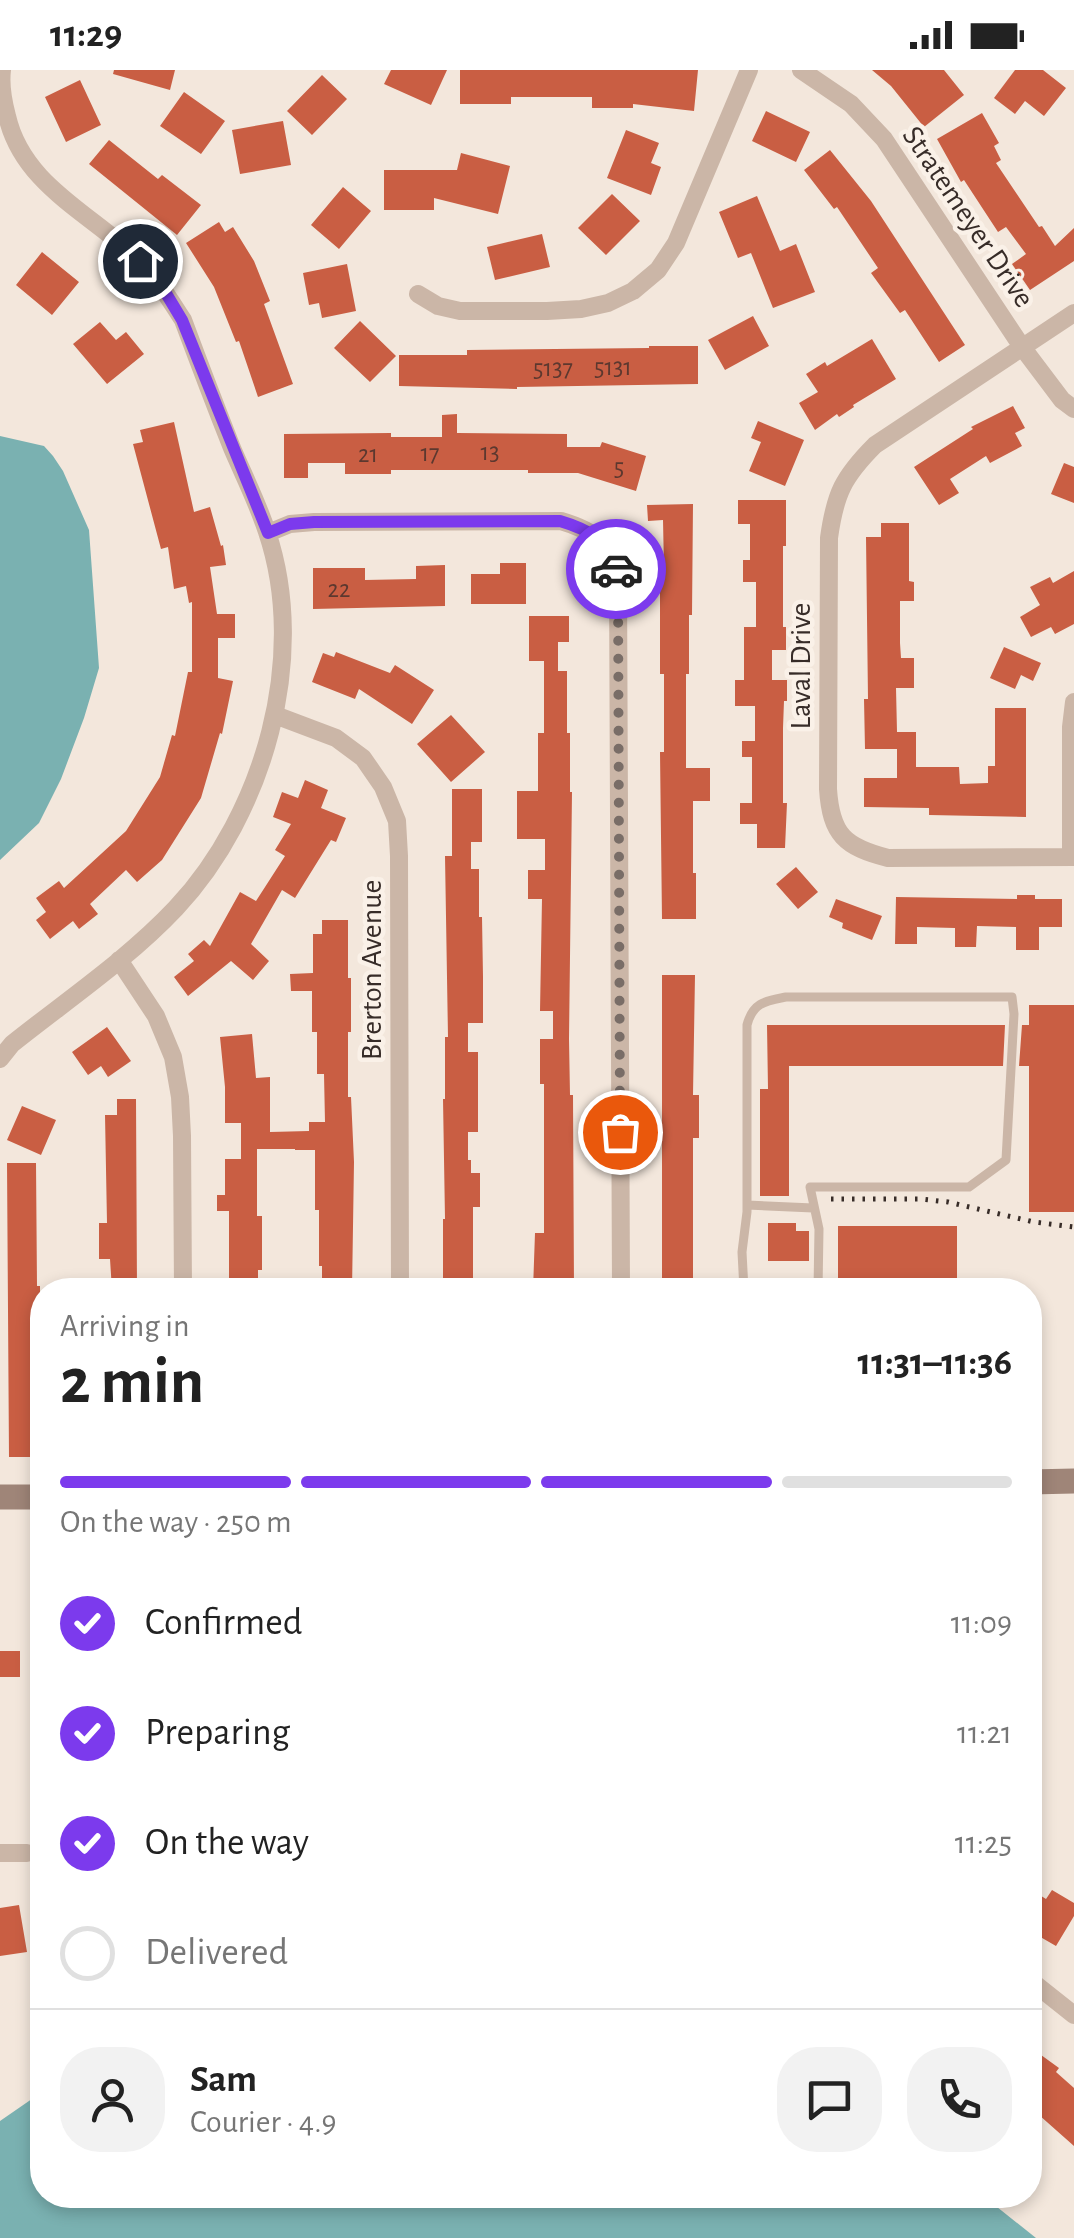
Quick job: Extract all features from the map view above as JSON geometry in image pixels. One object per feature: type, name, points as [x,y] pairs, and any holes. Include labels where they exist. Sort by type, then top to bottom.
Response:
[{"type":"street","points":[[0,1059],[12,1044],[119,960],[175,909],[209,869],[236,822],[275,716],[283,624],[280,584],[268,533],[182,320],[140,261],[54,191],[27,163],[11,135],[2,70]]},
{"type":"street","points":[[418,294],[438,306],[460,310],[547,311],[581,309],[633,290],[658,270],[676,243],[749,70]]},
{"type":"street","name":"Stratemeyer Drive","points":[[801,70],[851,104],[884,139],[1022,347],[1062,400],[1074,409]]},
{"type":"street","name":"Laval Drive","points":[[1072,857],[888,858],[862,852],[836,828],[829,810],[829,538],[833,506],[842,484],[875,445],[1074,313]]},
{"type":"street","points":[[268,533],[290,524],[314,522],[560,521],[600,539],[614,560],[618,577],[621,1278]]},
{"type":"street","points":[[1072,857],[1074,702]]},
{"type":"street","name":"Brerton Avenue","points":[[275,716],[336,738],[363,758],[384,787],[397,821],[400,1278]]},
{"type":"street","points":[[119,960],[156,1016],[173,1056],[181,1117],[183,1278]]},
{"type":"street","points":[[1042,1482],[1074,1481]]},
{"type":"street","points":[[0,1497],[30,1497]]},
{"type":"street","points":[[0,1853],[28,1853]]},
{"type":"street","points":[[1042,1990],[1074,2015]]},
{"type":"lane","points":[[743,1278],[747,1025],[759,1003],[786,997],[1012,997],[1006,1160],[970,1186],[810,1186],[819,1228],[818,1278]]},
{"type":"lane","points":[[746,1205],[813,1208]]},
{"type":"water","points":[[0,436],[44,446],[63,471],[89,530],[99,668],[61,779],[39,823],[0,860]]},
{"type":"water","points":[[30,2100],[30,2208],[998,2208],[1036,2238],[0,2238],[0,2121]]},
{"type":"building","points":[[114,70],[175,70],[170,90],[113,74]]},
{"type":"building","points":[[391,70],[447,70],[431,105],[384,84]]},
{"type":"building","points":[[460,70],[698,70],[694,111],[633,104],[633,108],[592,108],[592,97],[511,97],[511,104],[460,104]]},
{"type":"building","points":[[872,70],[944,70],[964,95],[924,127],[891,86]]},
{"type":"building","points":[[1015,70],[1043,70],[1066,88],[1044,116],[1025,101],[1015,114],[994,98]]},
{"type":"building","points":[[322,75],[347,99],[312,135],[287,111]]},
{"type":"building","points":[[80,80],[101,125],[66,142],[45,97]]},
{"type":"building","points":[[184,92],[225,121],[201,154],[160,126]]},
{"type":"building","points":[[766,111],[810,132],[796,162],[752,141]]},
{"type":"building","points":[[982,113],[999,143],[994,146],[1001,160],[996,163],[1039,227],[1055,246],[1074,228],[1074,261],[1030,290],[1012,264],[1026,254],[1006,227],[998,232],[964,180],[961,182],[937,139]]},
{"type":"building","points":[[283,121],[291,165],[240,174],[232,130]]},
{"type":"building","points":[[626,130],[659,143],[651,163],[661,167],[651,195],[607,178]]},
{"type":"building","points":[[109,140],[158,179],[162,175],[201,205],[177,235],[89,164]]},
{"type":"building","points":[[830,150],[871,201],[965,345],[939,362],[905,310],[900,313],[871,273],[878,268],[837,207],[834,209],[804,170]]},
{"type":"building","points":[[461,153],[510,166],[498,214],[434,198],[434,210],[384,210],[384,170],[457,170]]},
{"type":"building","points":[[343,187],[371,211],[339,249],[311,225]]},
{"type":"building","points":[[612,194],[640,221],[606,255],[578,228]]},
{"type":"building","points":[[757,196],[780,251],[796,244],[815,292],[773,308],[751,253],[738,258],[719,212]]},
{"type":"building","points":[[219,222],[225,232],[233,227],[254,261],[270,301],[264,304],[293,384],[258,397],[239,341],[236,342],[214,287],[186,243]]},
{"type":"building","points":[[542,234],[550,267],[495,280],[487,247]]},
{"type":"building","points":[[42,252],[79,282],[52,315],[16,285]]},
{"type":"building","points":[[347,264],[356,311],[322,318],[319,303],[309,305],[303,273]]},
{"type":"building","points":[[753,316],[769,346],[725,370],[708,340]]},
{"type":"building","points":[[360,321],[396,356],[370,382],[334,348]]},
{"type":"building","points":[[100,322],[116,340],[126,332],[144,354],[107,384],[73,344]]},
{"type":"building","points":[[872,339],[896,379],[815,430],[799,403],[818,392],[806,374]]},
{"type":"building","points":[[698,346],[698,384],[517,389],[399,386],[399,355]]},
{"type":"building","points":[[1013,406],[1025,428],[1015,433],[1022,446],[990,463],[986,456],[950,479],[959,493],[939,505],[914,467],[971,427]]},
{"type":"building","points":[[457,414],[457,433],[567,434],[567,447],[600,447],[602,442],[646,456],[636,491],[578,473],[391,470],[391,474],[345,474],[345,463],[308,463],[308,478],[284,478],[284,434],[391,433],[391,437],[442,437],[442,415]]},
{"type":"building","points":[[758,421],[804,440],[785,486],[749,471],[761,442],[751,438]]},
{"type":"building","points":[[174,422],[194,512],[210,507],[223,545],[226,565],[210,567],[217,614],[235,614],[235,638],[218,638],[218,678],[233,681],[222,734],[201,798],[162,860],[137,882],[126,870],[90,904],[98,914],[79,929],[73,921],[50,939],[36,920],[46,912],[36,898],[59,881],[64,888],[126,831],[160,777],[172,735],[175,736],[188,672],[192,672],[192,602],[189,603],[186,586],[174,589],[168,547],[161,549],[133,444],[143,442],[140,430]]},
{"type":"building","points":[[1064,463],[1074,467],[1074,503],[1051,494]]},
{"type":"building","points":[[738,500],[786,500],[786,650],[772,650],[772,680],[787,680],[783,728],[785,848],[757,848],[757,824],[740,824],[740,803],[752,803],[752,757],[742,757],[742,741],[755,741],[755,706],[735,706],[735,680],[744,680],[744,627],[756,627],[756,582],[743,582],[743,560],[750,560],[750,524],[738,524]]},
{"type":"building","points":[[693,504],[686,768],[710,768],[710,801],[693,801],[696,919],[662,919],[663,520],[648,521],[647,505]]},
{"type":"building","points":[[881,523],[909,523],[909,581],[914,582],[914,601],[900,601],[900,643],[901,658],[914,658],[914,688],[896,688],[897,732],[916,732],[916,767],[959,767],[960,784],[988,783],[988,766],[995,766],[995,708],[1026,708],[1026,817],[929,815],[929,808],[864,807],[864,778],[897,778],[897,749],[865,749],[866,537],[881,537]]},
{"type":"building","points":[[500,563],[526,563],[526,604],[471,604],[471,574],[500,574]]},
{"type":"building","points":[[445,565],[445,606],[313,609],[313,568],[365,568],[365,580],[416,579],[416,566]]},
{"type":"building","points":[[1074,571],[1074,624],[1055,634],[1051,627],[1031,637],[1020,617],[1040,605],[1030,587],[1050,577],[1053,583]]},
{"type":"building","points":[[529,616],[569,616],[569,642],[558,642],[558,671],[567,671],[572,792],[569,1039],[574,1278],[533,1278],[535,1233],[544,1233],[544,1084],[540,1084],[540,1039],[553,1039],[553,1011],[540,1011],[542,899],[528,899],[528,870],[545,870],[545,839],[517,839],[517,791],[538,791],[538,733],[544,733],[544,661],[529,661]]},
{"type":"building","points":[[1004,647],[1041,663],[1033,681],[1021,675],[1015,689],[990,678]]},
{"type":"building","points":[[336,652],[390,673],[395,665],[434,690],[412,724],[359,689],[355,699],[312,682],[323,653],[334,657]]},
{"type":"building","points":[[451,715],[485,752],[451,782],[417,744]]},
{"type":"building","points":[[305,780],[328,790],[321,808],[346,818],[336,842],[331,840],[295,898],[282,890],[251,944],[269,961],[253,980],[231,961],[188,996],[174,977],[194,961],[188,954],[204,940],[210,946],[240,892],[256,901],[285,856],[275,850],[291,824],[273,817],[282,792],[298,798]]},
{"type":"building","points":[[452,789],[482,789],[482,842],[471,842],[471,869],[479,869],[483,977],[483,1023],[468,1023],[468,1052],[478,1052],[478,1132],[468,1132],[471,1173],[480,1173],[480,1207],[473,1207],[473,1278],[443,1278],[443,1099],[448,1037],[445,856],[452,856]]},
{"type":"building","points":[[796,867],[818,892],[798,909],[776,884]]},
{"type":"building","points":[[1017,895],[1062,899],[1062,927],[1039,927],[1039,950],[1016,950],[1016,927],[977,926],[976,947],[955,947],[955,928],[917,927],[917,944],[895,944],[896,897],[1017,899]]},
{"type":"building","points":[[836,899],[882,916],[872,940],[842,928],[843,923],[829,917]]},
{"type":"building","points":[[322,920],[348,920],[348,1097],[354,1162],[352,1278],[322,1278],[319,1210],[315,1210],[315,1150],[257,1149],[262,1270],[258,1270],[258,1278],[229,1278],[229,1211],[217,1211],[217,1195],[225,1195],[225,1159],[241,1159],[241,1123],[225,1123],[220,1037],[252,1034],[256,1078],[270,1077],[270,1132],[309,1131],[309,1122],[325,1122],[324,1074],[317,1074],[317,1032],[312,1032],[312,991],[291,991],[290,974],[313,973],[313,934],[322,934]]},
{"type":"building","points":[[662,975],[695,975],[693,1095],[699,1095],[699,1138],[693,1138],[693,1278],[662,1278]]},
{"type":"building","points":[[1029,1005],[1074,1005],[1074,1212],[1029,1212],[1029,1066],[1019,1066],[1022,1025],[1029,1025]]},
{"type":"building","points":[[767,1025],[1005,1025],[1003,1066],[789,1066],[789,1196],[760,1196],[760,1089],[768,1089]]},
{"type":"building","points":[[107,1027],[131,1061],[108,1077],[101,1066],[88,1075],[72,1052]]},
{"type":"building","points":[[117,1099],[136,1099],[137,1278],[111,1278],[110,1259],[99,1259],[99,1223],[107,1223],[105,1115],[117,1115]]},
{"type":"building","points":[[22,1106],[56,1120],[41,1155],[7,1140]]},
{"type":"building","points":[[7,1163],[36,1163],[37,1278],[30,1278],[30,1457],[9,1457]]},
{"type":"building","points":[[768,1223],[796,1223],[796,1231],[809,1231],[809,1261],[768,1261]]},
{"type":"building","points":[[838,1226],[957,1226],[957,1278],[838,1278]]},
{"type":"building","points":[[0,1651],[20,1651],[20,1677],[0,1677]]},
{"type":"building","points":[[1052,1890],[1074,1903],[1074,1916],[1056,1946],[1042,1938],[1042,1896],[1046,1899]]},
{"type":"building","points":[[19,1905],[27,1952],[0,1956],[0,1908]]},
{"type":"building","points":[[1042,2056],[1059,2068],[1056,2072],[1074,2088],[1074,2146],[1042,2118]]},
{"type":"railway","points":[[831,1199],[948,1202],[1074,1227]]},
{"type":"way so far","points":[[616,569],[620,1132]]},
{"type":"route","points":[[140,261],[182,320],[268,533],[290,524],[314,522],[560,521],[600,539],[616,569]]}]
